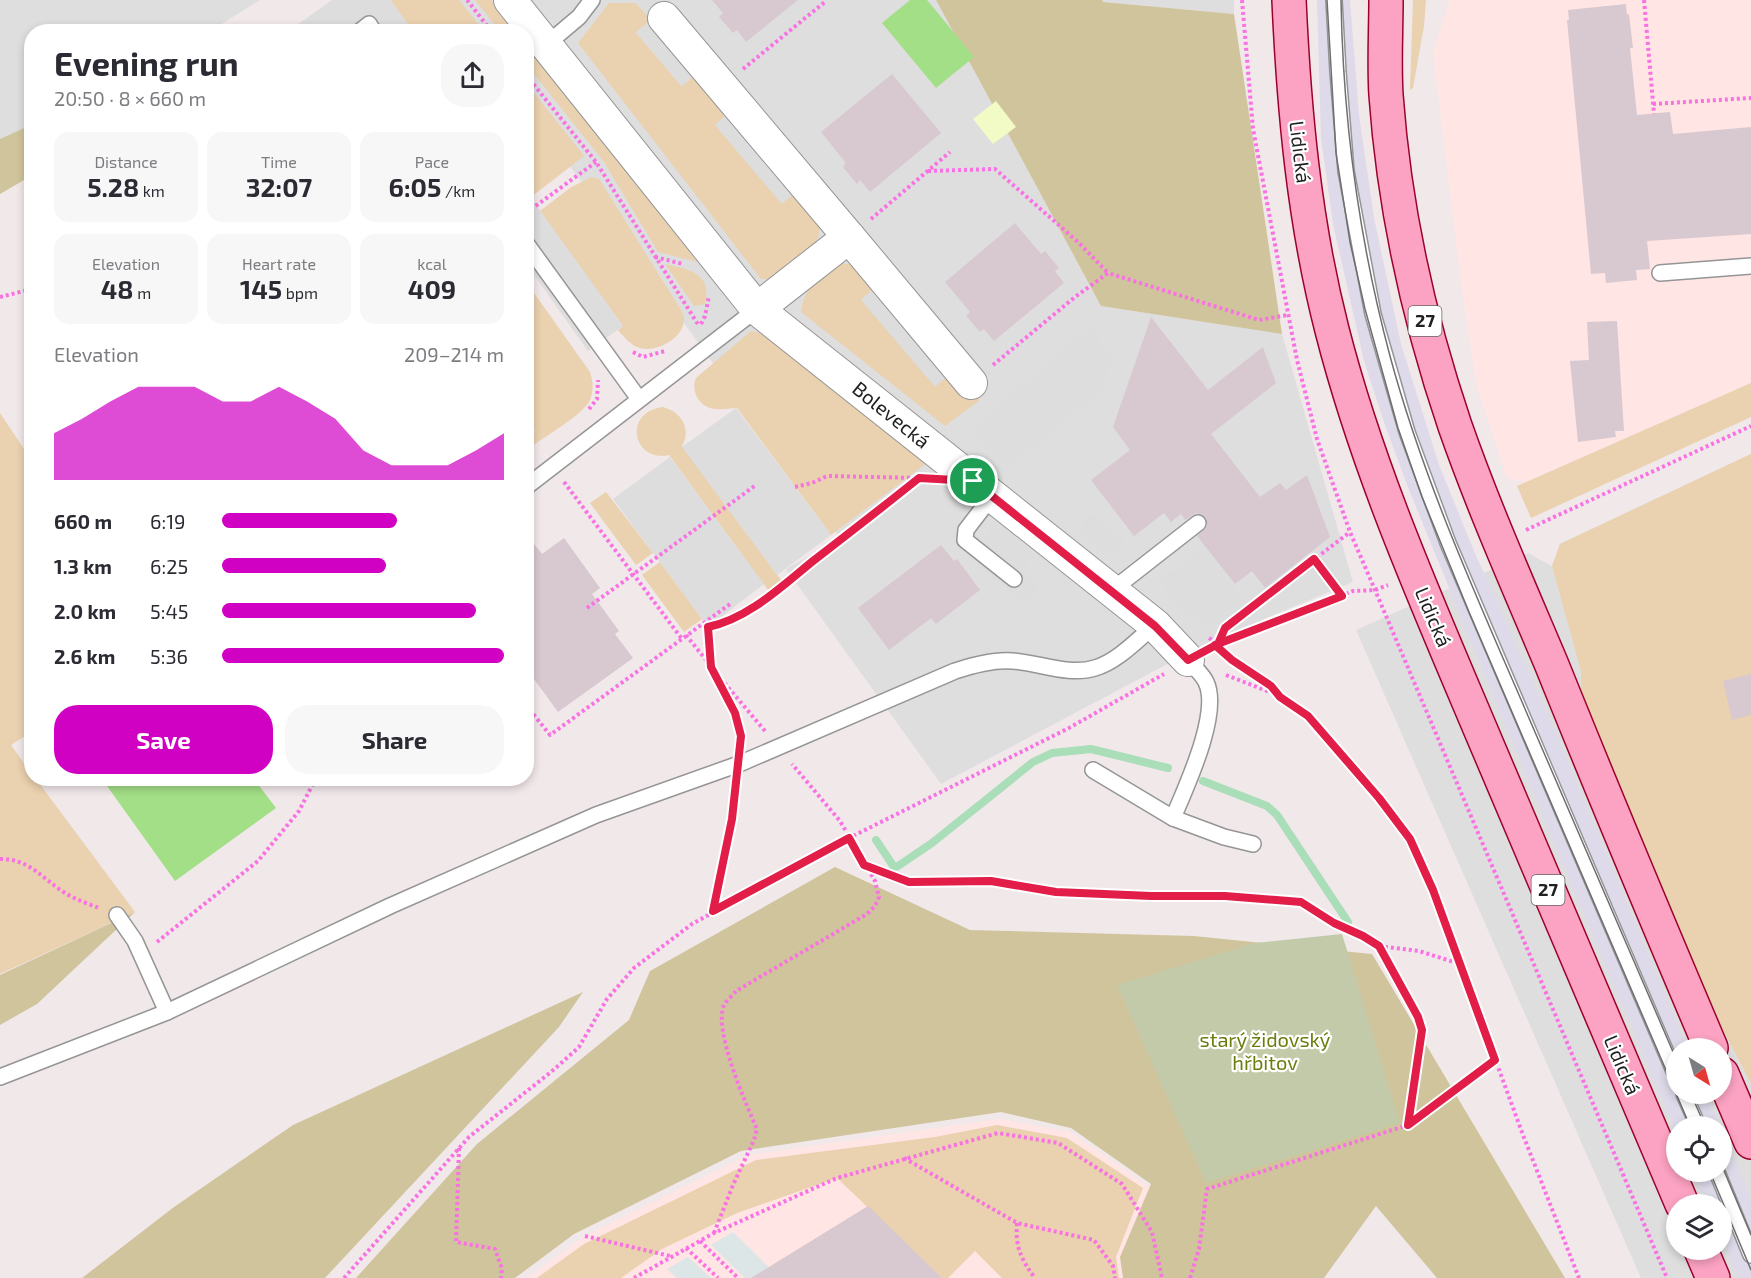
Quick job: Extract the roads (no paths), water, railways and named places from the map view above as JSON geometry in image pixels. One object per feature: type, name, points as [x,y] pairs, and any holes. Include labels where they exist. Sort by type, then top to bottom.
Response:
[{"type":"main road","name":"Lidická","points":[[1289,0],[1294,99],[1308,215],[1332,328],[1365,444],[1415,574],[1678,1194]]},
{"type":"main road","name":"27","points":[[1386,0],[1386,94],[1397,192],[1418,293],[1455,426],[1628,852],[1707,1038]]},
{"type":"main road","points":[[1732,1097],[1751,1142]]},
{"type":"main road","points":[[1705,1260],[1713,1278]]},
{"type":"street","name":"Bolevecká","points":[[510,0],[530,24]]},
{"type":"street","points":[[664,18],[971,382]]},
{"type":"street","name":"Bolevecká","points":[[534,29],[757,309],[1155,626],[1188,660]]},
{"type":"street","points":[[757,309],[849,237]]},
{"type":"lane","points":[[547,44],[579,17],[592,0]]},
{"type":"lane","points":[[1334,0],[1346,171],[1373,314],[1407,432],[1448,543],[1666,1052]]},
{"type":"lane","points":[[534,254],[639,399]]},
{"type":"lane","points":[[1660,273],[1751,266]]},
{"type":"lane","points":[[534,481],[757,309]]},
{"type":"lane","points":[[983,488],[966,530],[965,540],[1014,579]]},
{"type":"lane","points":[[1111,591],[1198,523]]},
{"type":"lane","points":[[0,1077],[167,1012],[390,906],[596,815],[739,764],[955,671],[975,665],[1011,660],[1072,670],[1096,668],[1110,661],[1155,626]]},
{"type":"lane","points":[[1173,818],[1206,731],[1211,703],[1206,682],[1188,660]]},
{"type":"lane","points":[[1093,770],[1173,818],[1224,837],[1253,844]]},
{"type":"lane","points":[[117,915],[142,954],[167,1012]]},
{"type":"lane","points":[[1721,1182],[1751,1255]]},
{"type":"waterway","points":[[876,840],[894,867],[898,866],[932,843],[1033,762],[1052,753],[1091,749],[1168,768]]},
{"type":"waterway","points":[[1203,781],[1267,806],[1277,815],[1348,922]]},
{"type":"tram line","points":[[1327,0],[1336,153],[1350,242],[1365,309],[1398,428],[1422,497],[1469,612],[1686,1116]]},
{"type":"tram line","points":[[1341,0],[1349,135],[1361,224],[1379,312],[1402,399],[1431,483],[1464,566],[1667,1038]]},
{"type":"tram line","points":[[1695,1104],[1701,1116]]},
{"type":"tram line","points":[[1714,1182],[1751,1270]]},
{"type":"tram line","points":[[1729,1182],[1751,1235]]},
{"type":"park label","name":"starý židovský hřbitov","points":[[1265,1052]]}]
